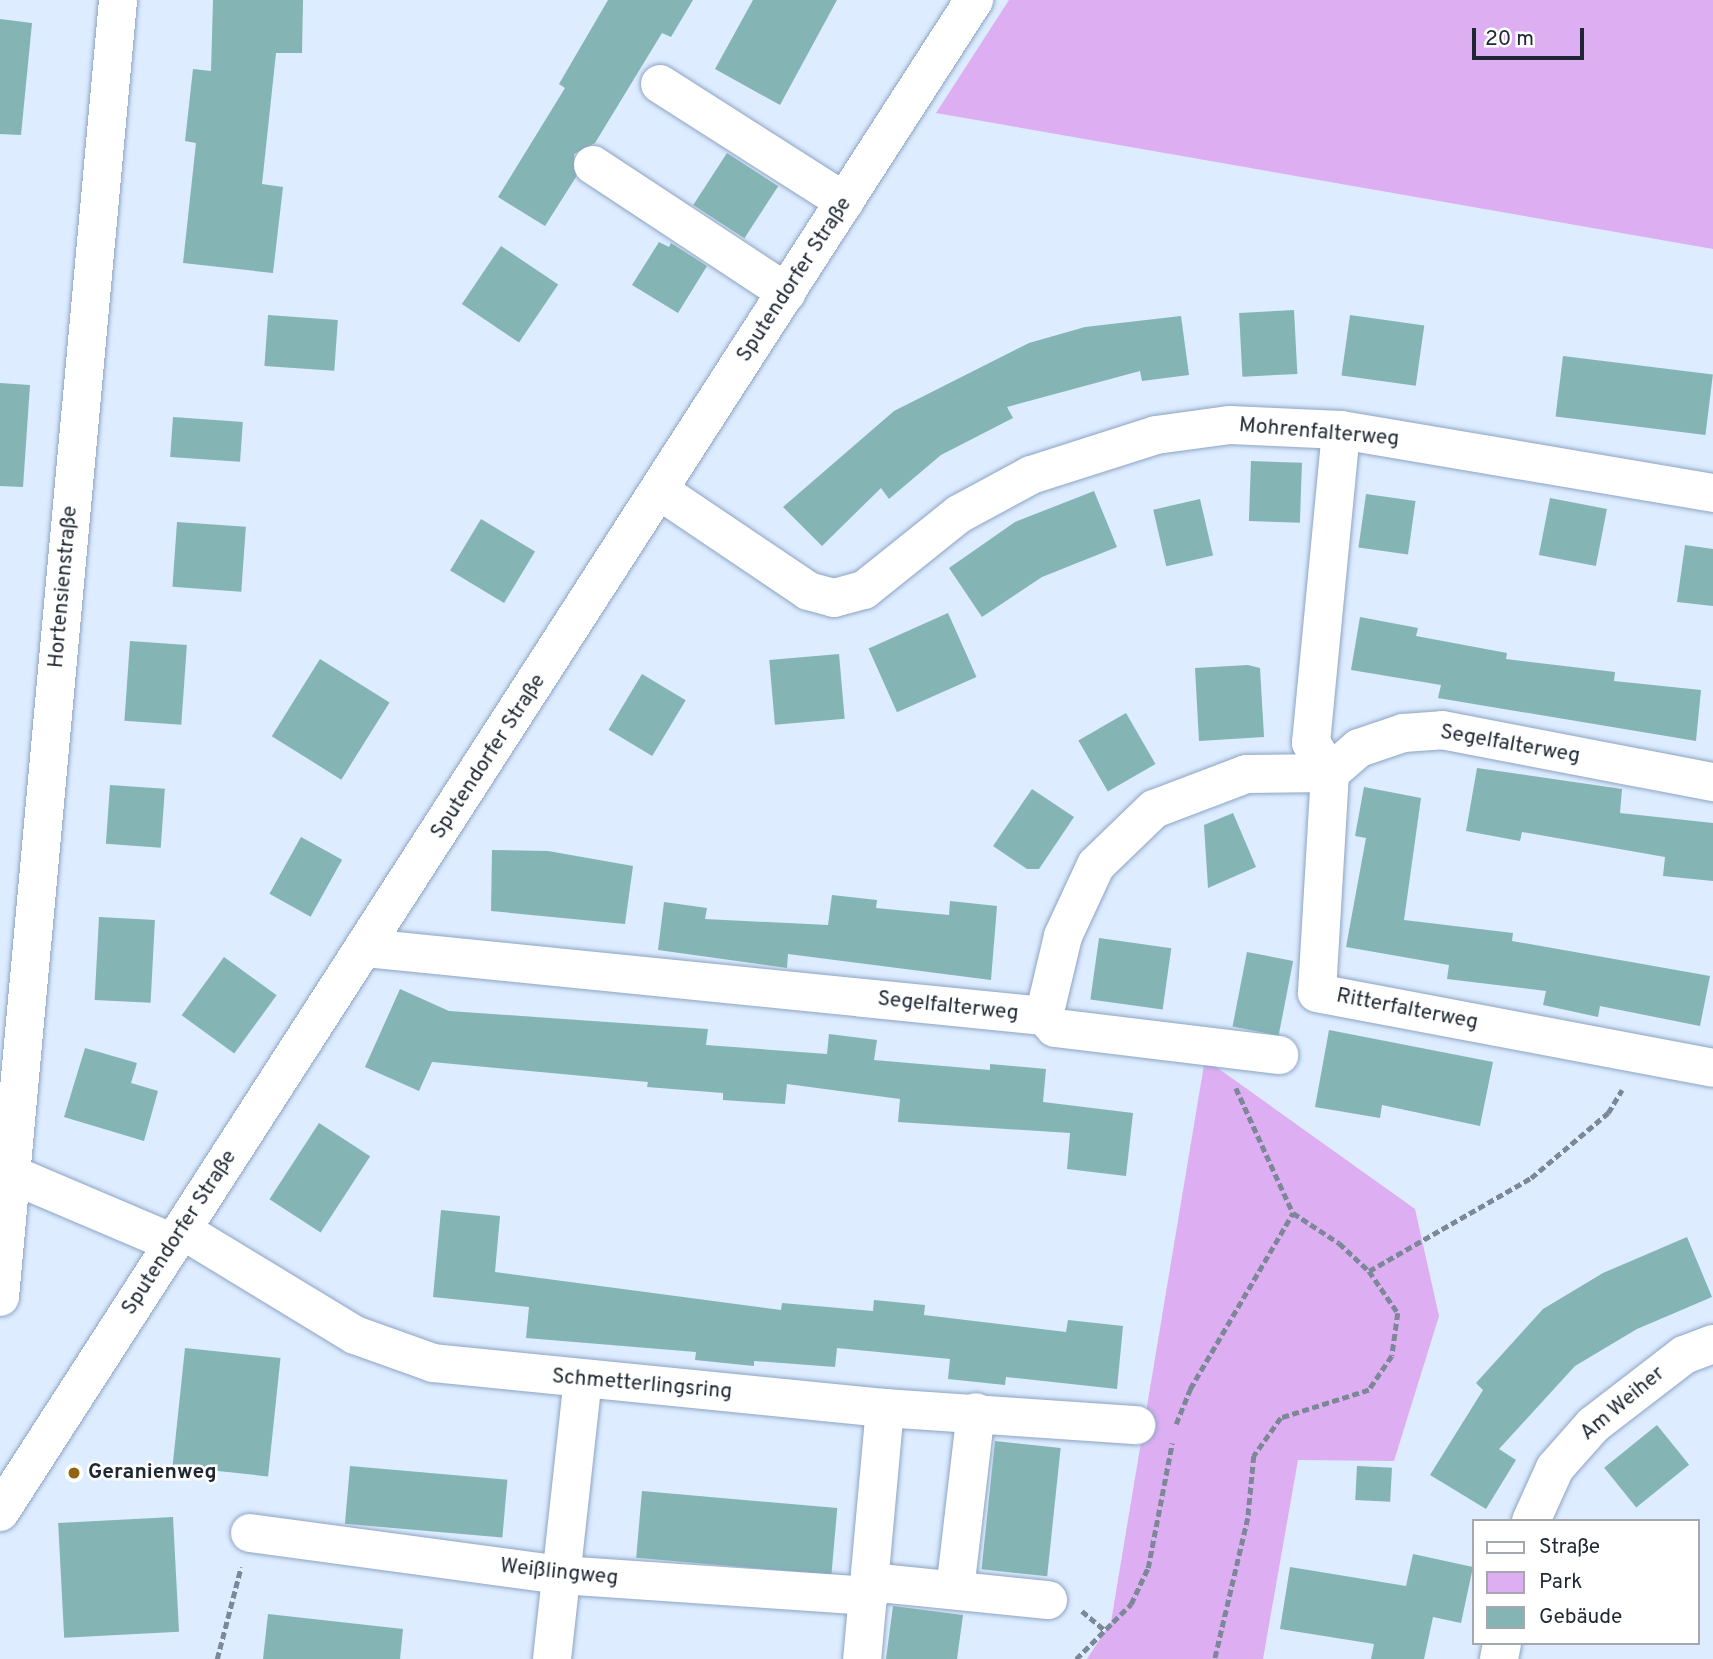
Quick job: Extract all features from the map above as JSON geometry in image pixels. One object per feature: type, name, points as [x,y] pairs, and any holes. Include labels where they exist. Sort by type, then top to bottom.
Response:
[{"type":"street","name":"Hortensienstraße","points":[[0,1297],[13,1175],[11,1032],[118,0]]},
{"type":"street","name":"Sputendorfer Straße","points":[[0,1512],[975,0]]},
{"type":"street","points":[[660,84],[845,202]]},
{"type":"street","points":[[593,165],[787,293]]},
{"type":"street","name":"Mohrenfalterweg","points":[[660,491],[808,591],[834,598],[864,590],[960,514],[1031,475],[1094,452],[1156,435],[1230,425],[1340,430],[1713,493]]},
{"type":"street","points":[[1330,773],[1311,743],[1340,430]]},
{"type":"street","name":"Segelfalterweg","points":[[366,948],[1044,1016],[1063,936],[1096,865],[1154,809],[1246,774],[1330,773],[1359,748],[1402,733],[1442,730],[1713,782]]},
{"type":"street","name":"Ritterfalterweg","points":[[1330,773],[1317,993],[1713,1068]]},
{"type":"street","points":[[1044,1016],[1055,1028],[1279,1055]]},
{"type":"street","points":[[13,1175],[177,1237]]},
{"type":"street","name":"Schmetterlingsring","points":[[177,1237],[355,1335],[394,1353],[477,1371],[885,1408],[976,1412],[1136,1425]]},
{"type":"street","name":"Am Weiher","points":[[1532,1519],[1555,1468],[1593,1425],[1684,1355],[1713,1344]]},
{"type":"street","points":[[552,1659],[583,1379]]},
{"type":"street","points":[[862,1659],[885,1408]]},
{"type":"street","points":[[955,1590],[976,1412]]},
{"type":"street","name":"Weißlingweg","points":[[250,1533],[561,1575],[870,1589],[955,1590],[1048,1600]]},
{"type":"path","points":[[1213,1047],[1256,1125],[1293,1213],[1339,1242],[1369,1271],[1398,1313],[1392,1356],[1369,1390],[1281,1418],[1266,1432],[1254,1456],[1248,1518],[1215,1659]]},
{"type":"path","points":[[1369,1271],[1531,1178],[1608,1113],[1635,1054]]},
{"type":"path","points":[[1076,1659],[1131,1604],[1148,1568],[1179,1410],[1293,1213]]},
{"type":"path","points":[[217,1659],[250,1533]]},
{"type":"green space","points":[[1009,0],[1713,0],[1713,249],[936,113]]},
{"type":"green space","points":[[1205,1059],[1415,1209],[1439,1316],[1394,1461],[1298,1460],[1263,1659],[1087,1659],[1111,1622]]},
{"type":"building","points":[[213,0],[303,0],[302,53],[276,53],[262,184],[283,187],[273,273],[183,263],[196,143],[185,141],[193,69],[211,71]]},
{"type":"building","points":[[608,0],[693,0],[671,37],[662,33],[595,143],[574,154],[576,177],[545,226],[498,197],[565,88],[559,84]]},
{"type":"building","points":[[753,0],[837,0],[780,105],[715,69]]},
{"type":"building","points":[[0,19],[32,23],[21,135],[0,134]]},
{"type":"building","points":[[727,153],[778,186],[744,238],[693,205]]},
{"type":"building","points":[[659,242],[669,247],[671,243],[707,266],[678,313],[632,285]]},
{"type":"building","points":[[501,246],[558,285],[519,343],[462,304]]},
{"type":"building","points":[[1294,310],[1297,374],[1242,377],[1239,313]]},
{"type":"building","points":[[268,315],[338,320],[334,371],[264,366]]},
{"type":"building","points":[[1350,315],[1424,325],[1416,386],[1342,375]]},
{"type":"building","points":[[1181,316],[1189,375],[1142,381],[1140,371],[1007,407],[1013,418],[941,455],[889,499],[881,488],[822,546],[783,507],[894,411],[1029,343],[1085,327]]},
{"type":"building","points":[[1563,356],[1713,374],[1705,435],[1556,417]]},
{"type":"building","points":[[0,383],[30,385],[23,487],[0,486]]},
{"type":"building","points":[[173,417],[243,422],[240,462],[170,457]]},
{"type":"building","points":[[1251,461],[1302,463],[1300,523],[1249,521]]},
{"type":"building","points":[[1094,491],[1117,547],[1042,577],[982,617],[949,568],[1015,522]]},
{"type":"building","points":[[1366,494],[1416,501],[1408,554],[1358,547]]},
{"type":"building","points":[[1550,498],[1607,509],[1596,566],[1539,555]]},
{"type":"building","points":[[1200,499],[1213,556],[1166,566],[1153,510]]},
{"type":"building","points":[[481,519],[535,551],[504,603],[450,570]]},
{"type":"building","points":[[177,522],[246,527],[241,592],[172,587]]},
{"type":"building","points":[[1685,545],[1713,549],[1713,606],[1677,602]]},
{"type":"building","points":[[948,613],[976,677],[897,712],[869,648]]},
{"type":"building","points":[[1360,617],[1418,628],[1416,636],[1507,653],[1506,659],[1615,672],[1614,681],[1701,690],[1696,741],[1438,698],[1441,685],[1351,670]]},
{"type":"building","points":[[130,641],[187,645],[181,725],[124,721]]},
{"type":"building","points":[[839,654],[845,719],[775,725],[769,660]]},
{"type":"building","points":[[320,659],[390,702],[341,780],[272,736]]},
{"type":"building","points":[[1248,665],[1260,668],[1264,737],[1199,741],[1195,668]]},
{"type":"building","points":[[642,674],[686,700],[652,756],[609,730]]},
{"type":"building","points":[[1126,713],[1156,764],[1108,792],[1078,740]]},
{"type":"building","points":[[1477,768],[1622,789],[1620,813],[1713,823],[1713,881],[1663,876],[1665,857],[1522,832],[1520,841],[1466,831]]},
{"type":"building","points":[[110,785],[165,789],[161,848],[106,844]]},
{"type":"building","points":[[1364,787],[1421,798],[1404,920],[1513,933],[1512,941],[1710,976],[1700,1026],[1600,1006],[1598,1017],[1543,1005],[1546,991],[1447,979],[1449,965],[1346,947],[1366,838],[1355,836]]},
{"type":"building","points":[[1032,789],[1074,817],[1039,869],[1027,869],[993,846]]},
{"type":"building","points":[[1233,813],[1256,867],[1208,888],[1204,825]]},
{"type":"building","points":[[301,837],[342,860],[311,917],[269,894]]},
{"type":"building","points":[[492,850],[548,851],[633,866],[625,924],[491,911]]},
{"type":"building","points":[[832,895],[877,900],[876,908],[949,915],[950,901],[997,906],[991,980],[788,954],[787,968],[658,950],[664,902],[707,908],[705,919],[828,925]]},
{"type":"building","points":[[99,917],[155,920],[151,1003],[95,1000]]},
{"type":"building","points":[[1099,938],[1171,948],[1163,1010],[1090,999]]},
{"type":"building","points":[[1247,952],[1293,961],[1279,1036],[1232,1027]]},
{"type":"building","points":[[224,957],[277,995],[234,1053],[182,1015]]},
{"type":"building","points":[[400,989],[449,1011],[708,1029],[706,1045],[827,1054],[829,1034],[877,1040],[874,1060],[990,1070],[990,1064],[1046,1069],[1043,1102],[1133,1113],[1126,1176],[1067,1169],[1070,1133],[898,1122],[900,1099],[787,1084],[785,1104],[723,1100],[723,1093],[647,1087],[648,1082],[432,1062],[419,1091],[365,1067]]},
{"type":"building","points":[[1329,1030],[1493,1062],[1480,1126],[1382,1105],[1380,1118],[1315,1107]]},
{"type":"building","points":[[85,1048],[137,1063],[131,1083],[158,1091],[144,1141],[64,1117]]},
{"type":"building","points":[[319,1123],[370,1156],[321,1233],[269,1199]]},
{"type":"building","points":[[441,1210],[500,1216],[495,1272],[781,1310],[782,1303],[873,1311],[874,1300],[925,1305],[924,1315],[1066,1332],[1068,1320],[1123,1326],[1117,1389],[1006,1377],[1005,1385],[948,1379],[950,1359],[837,1348],[835,1367],[754,1361],[754,1366],[695,1360],[696,1352],[526,1338],[529,1307],[433,1297]]},
{"type":"building","points":[[1687,1237],[1712,1297],[1637,1329],[1575,1366],[1499,1449],[1516,1460],[1486,1509],[1430,1475],[1483,1390],[1476,1383],[1543,1309],[1603,1273]]},
{"type":"building","points":[[185,1348],[280,1358],[268,1476],[173,1466]]},
{"type":"building","points":[[1657,1425],[1689,1465],[1636,1507],[1604,1468]]},
{"type":"building","points":[[995,1441],[1061,1448],[1047,1576],[982,1569]]},
{"type":"building","points":[[350,1466],[507,1480],[502,1538],[345,1524]]},
{"type":"building","points":[[1357,1466],[1392,1468],[1390,1502],[1355,1500]]},
{"type":"building","points":[[642,1491],[837,1508],[831,1575],[636,1558]]},
{"type":"building","points":[[173,1517],[179,1632],[64,1638],[58,1523]]},
{"type":"building","points":[[1413,1554],[1472,1567],[1461,1623],[1433,1617],[1424,1659],[1371,1659],[1374,1644],[1280,1629],[1290,1567],[1406,1586]]},
{"type":"building","points":[[893,1606],[963,1615],[957,1659],[886,1659]]},
{"type":"building","points":[[268,1614],[403,1629],[400,1659],[263,1659]]},
{"type":"place","name":"Geranienweg","points":[[74,1473]]}]
